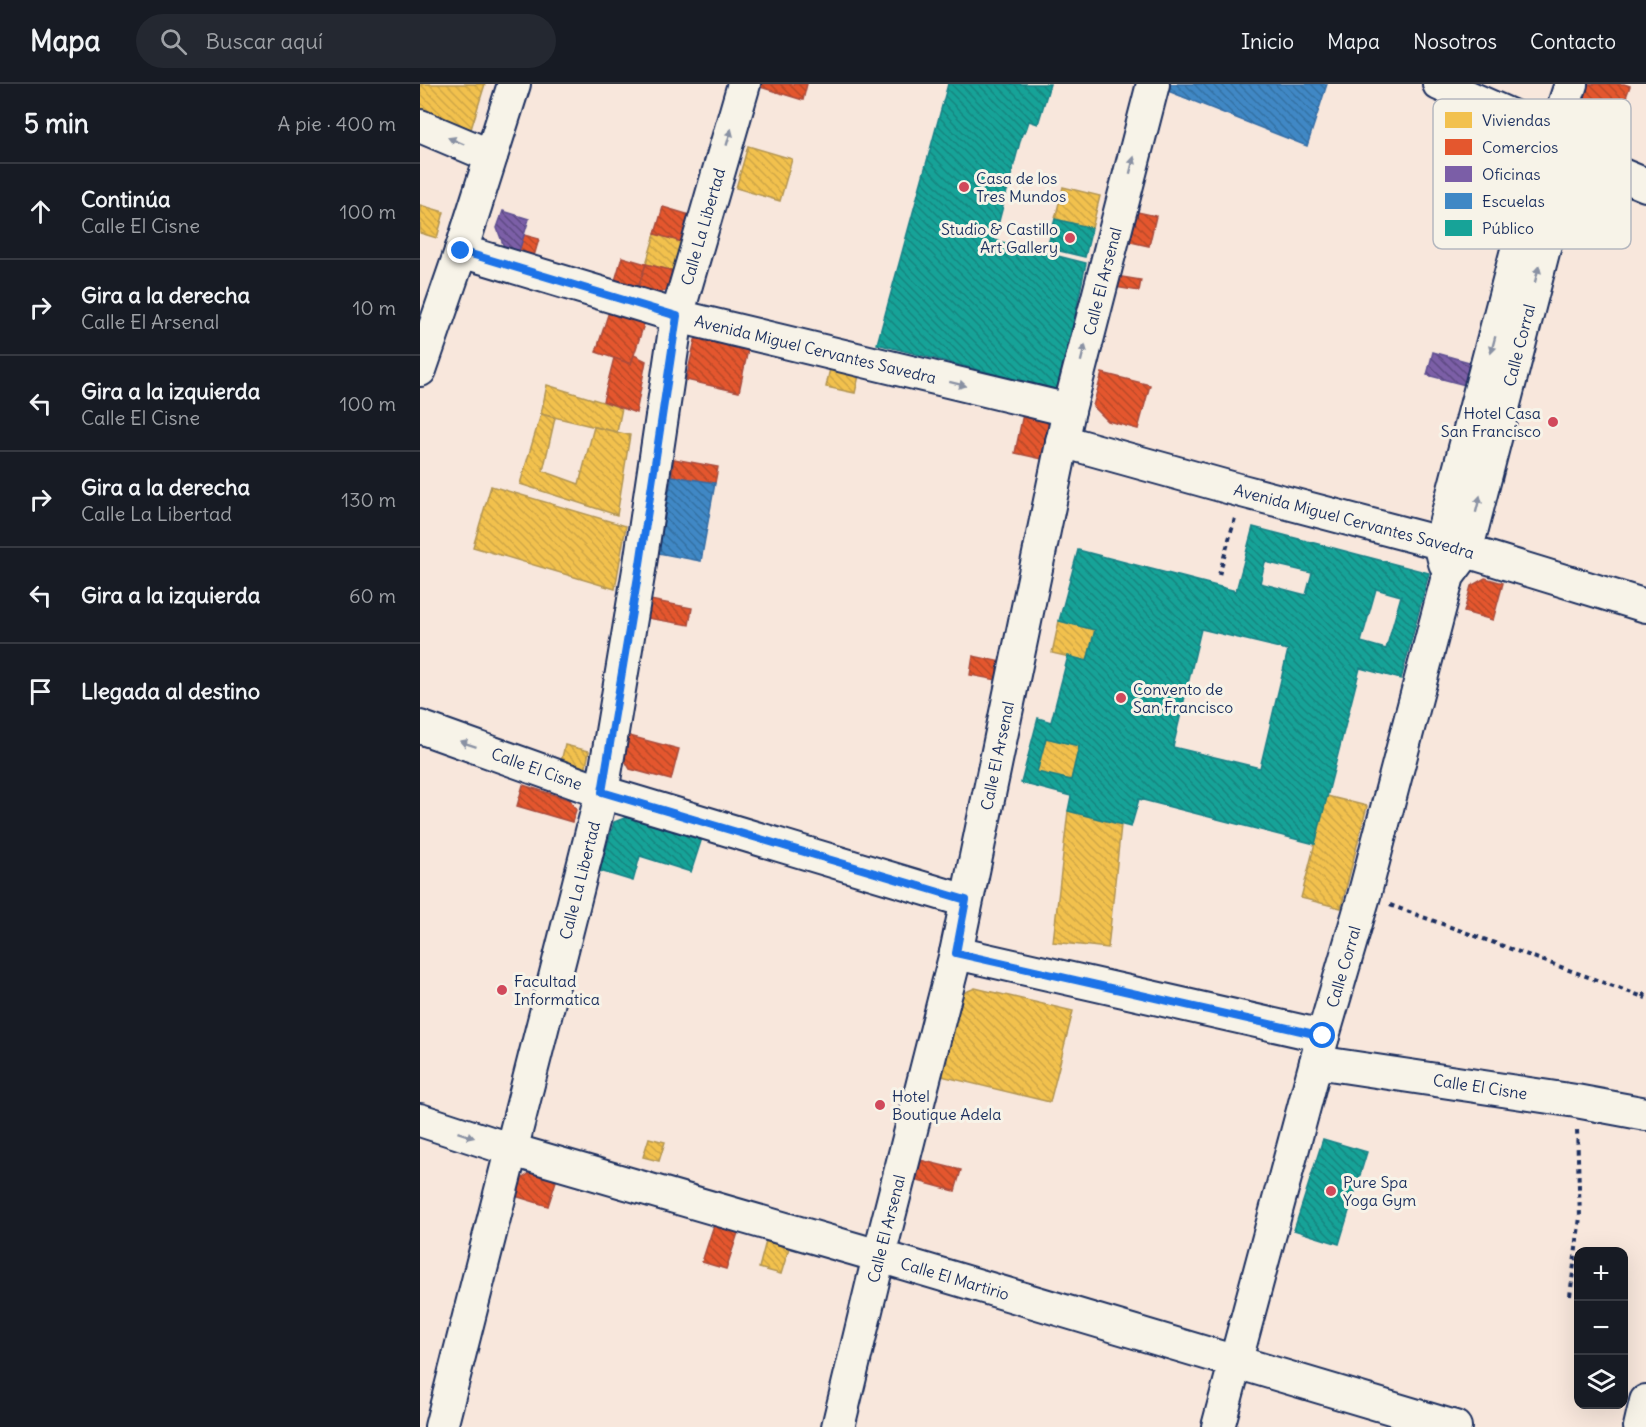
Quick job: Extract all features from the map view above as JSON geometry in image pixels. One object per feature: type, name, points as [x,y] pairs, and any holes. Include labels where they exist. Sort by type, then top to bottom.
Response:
[{"type":"street","points":[[420,370],[514,84]]},
{"type":"street","name":"Calle La Libertad","points":[[441,1427],[602,792],[631,560],[677,316],[744,84]]},
{"type":"street","name":"Calle El Arsenal","points":[[838,1427],[956,953],[1062,441],[1152,84]]},
{"type":"street","points":[[1439,84],[1494,99]]},
{"type":"street","points":[[420,126],[491,156]]},
{"type":"street","points":[[1631,179],[1646,185]]},
{"type":"street","name":"Calle Corral","points":[[1218,1427],[1319,1049],[1364,896],[1530,249]]},
{"type":"street","name":"Avenida Miguel Cervantes Savedra","points":[[461,251],[677,316],[1069,410]]},
{"type":"street","name":"Avenida Miguel Cervantes Savedra","points":[[1062,441],[1242,491],[1451,557],[1646,606]]},
{"type":"street","name":"Calle El Cisne","points":[[420,727],[602,792],[966,900]]},
{"type":"street","name":"Calle El Cisne","points":[[956,953],[1319,1049],[1646,1114]]},
{"type":"street","name":"Calle El Martirio","points":[[420,1120],[512,1150],[1455,1427]]},
{"type":"street","points":[[1640,1427],[1646,1401]]},
{"type":"path","points":[[1219,575],[1242,491]]},
{"type":"path","points":[[1364,896],[1645,997],[1646,989]]},
{"type":"path","points":[[1570,1296],[1580,1217],[1576,1101]]},
{"type":"building: Viviendas","points":[[420,84],[485,84],[471,129],[420,113]]},
{"type":"building: Viviendas","points":[[748,146],[792,159],[780,201],[736,188]]},
{"type":"building: Viviendas","points":[[1063,187],[1100,196],[1092,228],[1055,219]]},
{"type":"building: Viviendas","points":[[420,205],[444,212],[437,238],[420,233]]},
{"type":"building: Viviendas","points":[[655,234],[682,242],[674,271],[646,264]]},
{"type":"building: Viviendas","points":[[831,364],[860,371],[855,393],[826,387]]},
{"type":"building: Viviendas","points":[[547,385],[622,408],[617,432],[541,414]]},
{"type":"building: Viviendas","points":[[541,414],[555,418],[543,471],[579,484],[594,427],[630,435],[617,515],[520,484]]},
{"type":"building: Viviendas","points":[[491,486],[626,526],[615,589],[473,547]]},
{"type":"building: Viviendas","points":[[1059,621],[1095,630],[1087,661],[1052,653]]},
{"type":"building: Viviendas","points":[[1046,738],[1079,746],[1071,780],[1037,772]]},
{"type":"building: Viviendas","points":[[565,745],[589,751],[586,767],[577,771],[560,766]]},
{"type":"building: Viviendas","points":[[1327,796],[1367,806],[1341,908],[1301,898]]},
{"type":"building: Viviendas","points":[[1068,811],[1121,825],[1108,948],[1053,942]]},
{"type":"building: Viviendas","points":[[975,988],[1073,1011],[1050,1102],[937,1075],[956,996]]},
{"type":"building: Viviendas","points":[[649,1138],[665,1142],[659,1161],[643,1157]]},
{"type":"building: Viviendas","points":[[766,1241],[789,1248],[781,1274],[759,1268]]},
{"type":"building: Comercios","points":[[760,84],[807,84],[803,100],[760,87]]},
{"type":"building: Comercios","points":[[1587,84],[1630,86],[1625,99],[1586,99],[1583,94]]},
{"type":"building: Comercios","points":[[663,207],[690,215],[682,242],[655,234]]},
{"type":"building: Comercios","points":[[1133,211],[1156,216],[1149,246],[1126,241]]},
{"type":"building: Comercios","points":[[524,235],[539,239],[534,256],[519,251]]},
{"type":"building: Comercios","points":[[622,257],[646,264],[638,288],[615,281]]},
{"type":"building: Comercios","points":[[646,264],[674,271],[669,289],[658,294],[638,288]]},
{"type":"building: Comercios","points":[[1116,276],[1141,280],[1139,291],[1114,287]]},
{"type":"building: Comercios","points":[[612,302],[645,321],[631,364],[596,352]]},
{"type":"building: Comercios","points":[[710,332],[750,340],[739,392],[686,380],[695,340]]},
{"type":"building: Comercios","points":[[634,355],[646,361],[636,413],[603,401],[614,358],[631,364]]},
{"type":"building: Comercios","points":[[1102,373],[1150,385],[1138,429],[1108,421],[1093,406]]},
{"type":"building: Comercios","points":[[1023,414],[1047,419],[1053,429],[1047,460],[1015,453]]},
{"type":"building: Comercios","points":[[674,459],[718,467],[715,483],[672,476]]},
{"type":"building: Comercios","points":[[1485,578],[1503,583],[1493,620],[1464,612],[1471,586]]},
{"type":"building: Comercios","points":[[650,600],[692,608],[689,625],[647,618]]},
{"type":"building: Comercios","points":[[973,656],[1006,663],[1002,681],[970,675]]},
{"type":"building: Comercios","points":[[622,734],[679,749],[671,780],[630,769],[619,750]]},
{"type":"building: Comercios","points":[[523,785],[570,800],[576,810],[572,822],[517,806]]},
{"type":"building: Comercios","points":[[920,1160],[961,1170],[955,1191],[914,1180]]},
{"type":"building: Comercios","points":[[533,1171],[557,1178],[548,1206],[515,1196],[520,1180]]},
{"type":"building: Comercios","points":[[714,1225],[738,1233],[726,1269],[702,1262]]},
{"type":"building: Oficinas","points":[[503,211],[529,219],[519,251],[504,247],[497,228]]},
{"type":"building: Oficinas","points":[[1433,352],[1480,365],[1473,387],[1427,375]]},
{"type":"building: Escuelas","points":[[1159,84],[1327,84],[1307,146],[1158,87]]},
{"type":"building: Escuelas","points":[[672,476],[715,483],[701,561],[658,553]]},
{"type":"building: Público","name":"Casa de los Tres Mundos","points":[[948,84],[1050,84],[1038,124],[1029,121],[1022,134],[994,240],[1086,263],[1059,390],[877,344]]},
{"type":"building: Público","name":"Studio & Castillo Art Gallery","points":[[1055,219],[1092,228],[1085,257],[1047,248]]},
{"type":"building: Público","name":"Convento de San Francisco","points":[[1253,527],[1429,573],[1401,679],[1360,668],[1315,844],[1139,799],[1131,827],[1068,811],[1071,796],[1021,783],[1038,718],[1051,722],[1068,656],[1087,661],[1095,630],[1059,621],[1078,550],[1236,591]],"holes":[[[1265,562],[1312,573],[1306,595],[1260,583]],[[1376,589],[1401,596],[1386,649],[1361,642]],[[1201,629],[1288,650],[1260,768],[1173,747]],[[1046,738],[1079,746],[1071,780],[1037,772]]]},
{"type":"building: Público","points":[[632,815],[702,838],[691,872],[640,856],[633,881],[600,871],[614,822]]},
{"type":"building: Público","name":"Pure Spa Yoga Gym","points":[[1323,1139],[1367,1152],[1339,1244],[1294,1230]]},
{"type":"place","name":"Casa de los Tres Mundos","points":[[964,187]]},
{"type":"place","name":"Studio & Castillo Art Gallery","points":[[1070,238]]},
{"type":"place","name":"Hotel Casa San Francisco","points":[[1553,422]]},
{"type":"place","name":"Convento de San Francisco","points":[[1121,698]]},
{"type":"place","name":"Facultad Informatica","points":[[502,990]]},
{"type":"place","name":"Hotel Boutique Adela","points":[[880,1105]]},
{"type":"place","name":"Pure Spa Yoga Gym","points":[[1331,1191]]},
{"type":"route","points":[[461,251],[677,316],[640,564],[602,792],[966,900],[956,953],[1323,1036]]}]
